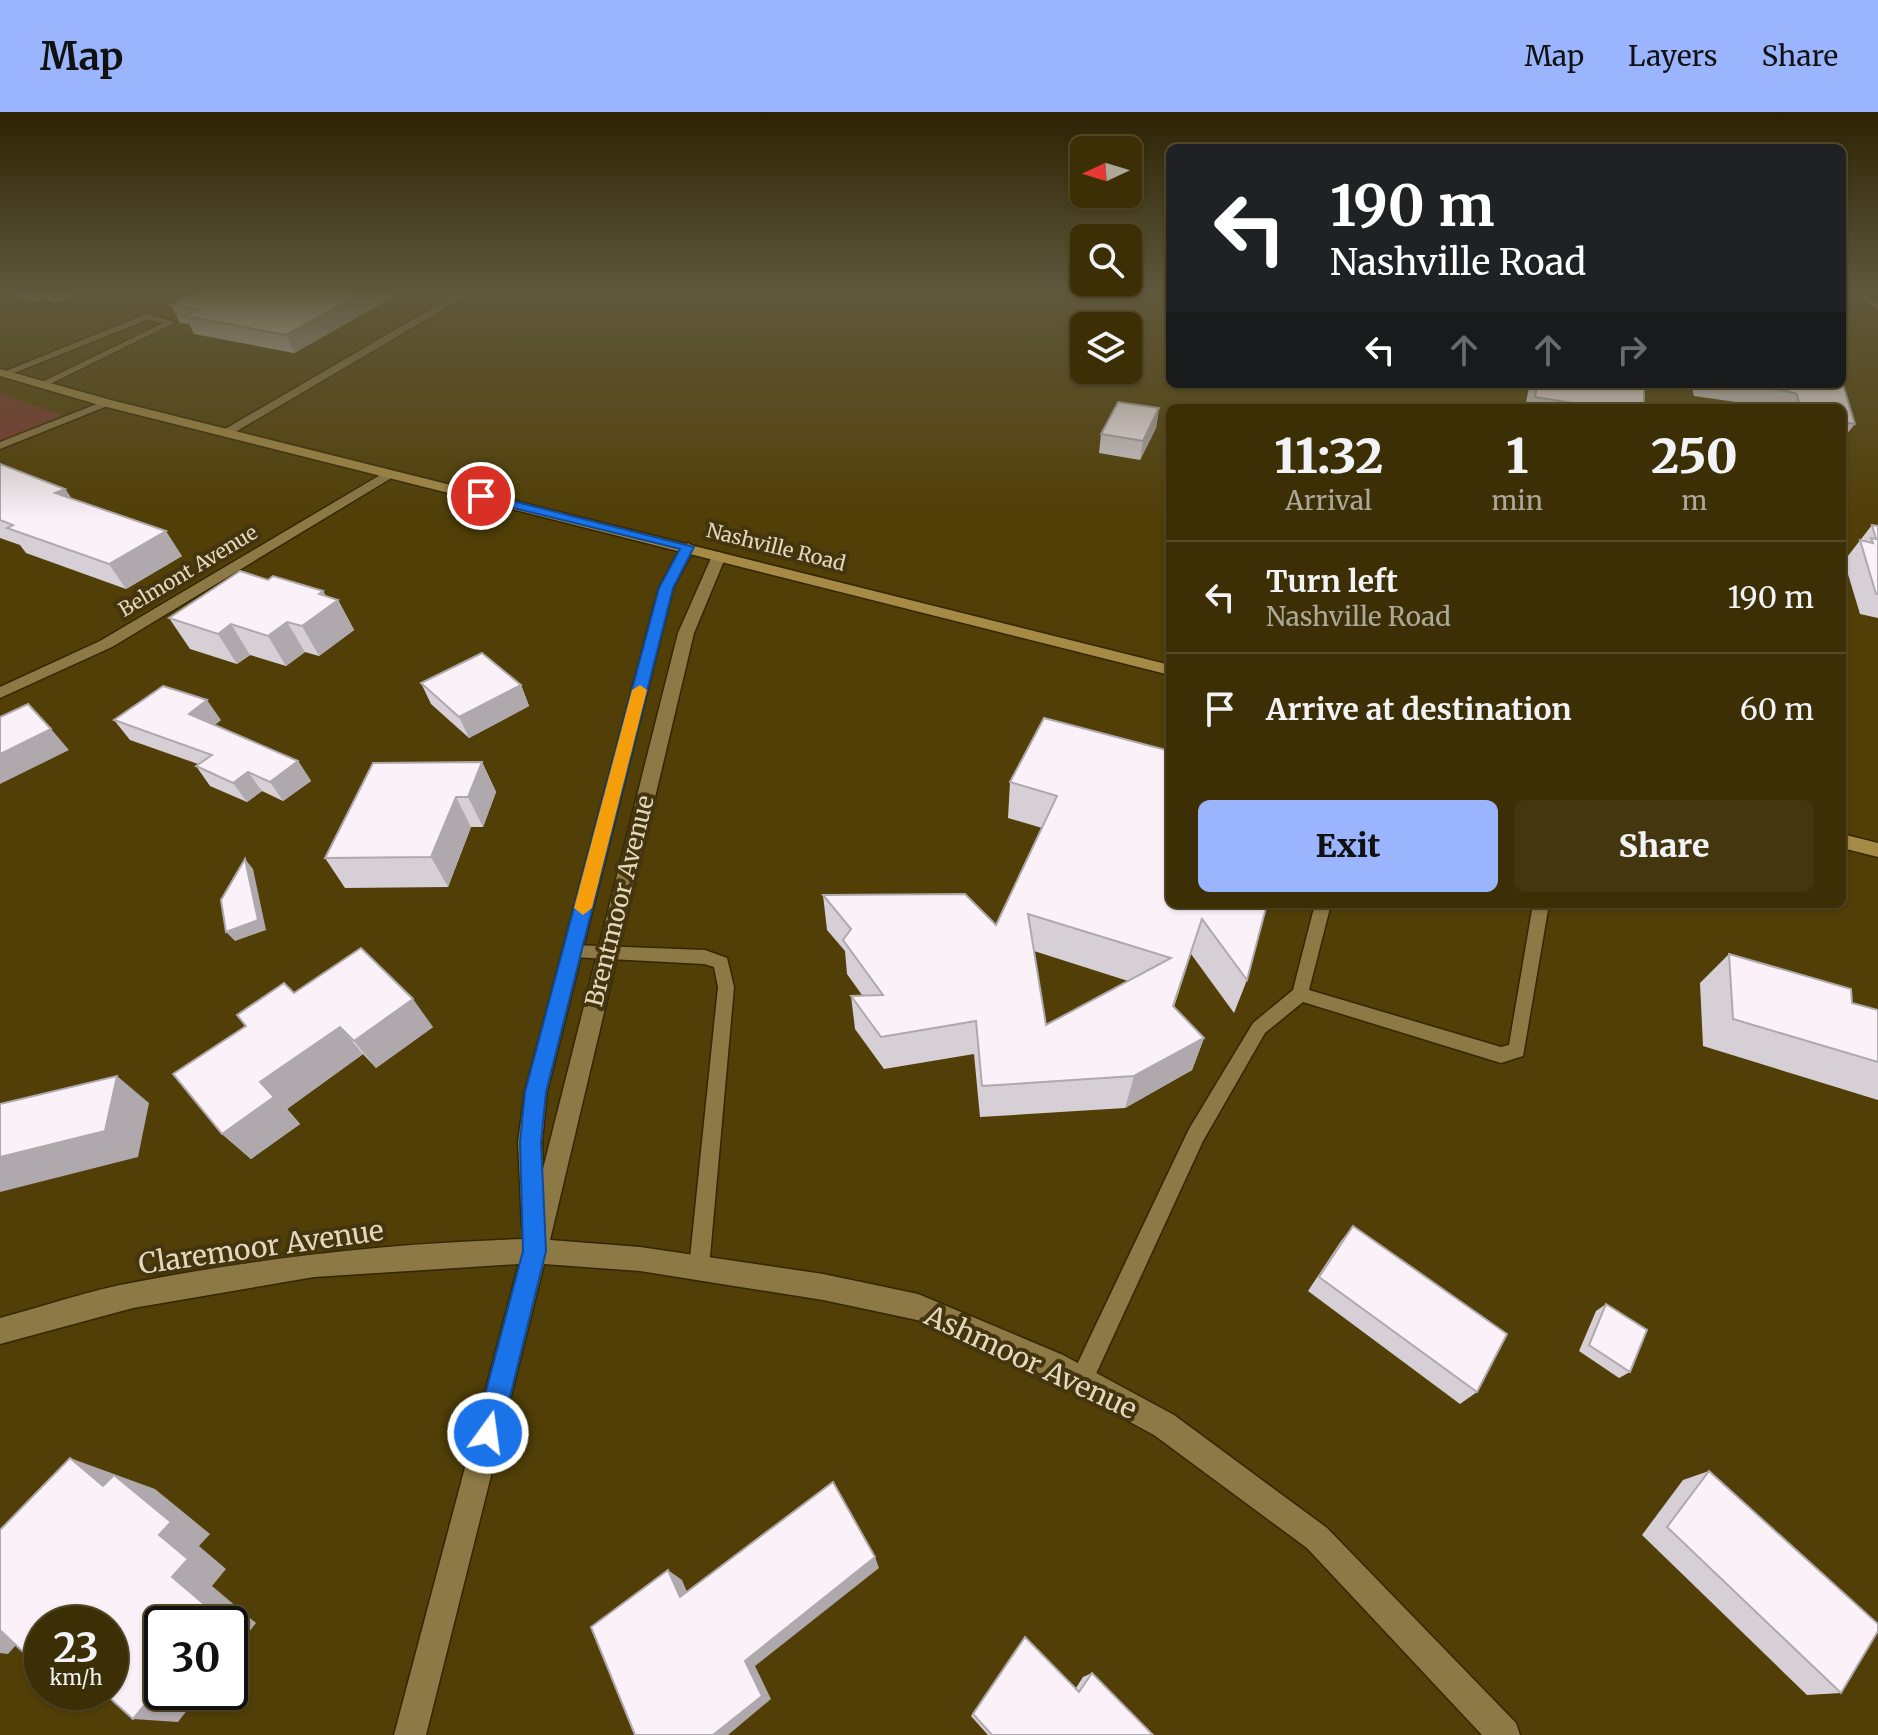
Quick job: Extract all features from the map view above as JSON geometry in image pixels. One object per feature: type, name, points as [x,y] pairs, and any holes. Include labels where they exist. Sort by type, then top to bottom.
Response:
[{"type":"main road","name":"Nashville Road","points":[[3,372],[107,403],[1166,669]]},
{"type":"main road","points":[[1846,842],[1878,850]]},
{"type":"street","points":[[226,432],[337,368]]},
{"type":"street","name":"Belmont Avenue","points":[[0,693],[106,644],[392,474]]},
{"type":"street","name":"Brentmoor Avenue","points":[[535,1251],[530,1142],[536,1092],[666,588],[688,547]]},
{"type":"street","name":"Brentmoor Avenue","points":[[410,1735],[535,1251],[686,633],[719,556]]},
{"type":"street","name":"Ashmoor Avenue","points":[[535,1251],[640,1259],[823,1287],[918,1307],[1053,1365],[1164,1425],[1317,1538],[1504,1735]]},
{"type":"street","name":"Claremoor Avenue","points":[[0,1331],[133,1295],[300,1267],[446,1254],[535,1251]]},
{"type":"lane","points":[[43,384],[77,368]]},
{"type":"lane","points":[[0,446],[107,403]]},
{"type":"lane","points":[[1081,1381],[1196,1135],[1259,1028],[1300,994],[1322,908]]},
{"type":"lane","points":[[1300,994],[1501,1055],[1517,1051],[1540,908]]},
{"type":"lane","points":[[572,951],[705,957],[721,963],[726,987],[699,1268]]},
{"type":"shaded area","points":[[0,393],[62,415],[0,442]]},
{"type":"building","points":[[1536,388],[1644,388],[1644,404],[1578,404],[1535,397]]},
{"type":"building","points":[[1764,388],[1844,388],[1855,424],[1846,423],[1846,404],[1799,404],[1797,394]]},
{"type":"building","points":[[1118,402],[1159,408],[1143,441],[1101,434]]},
{"type":"building","points":[[0,464],[65,489],[55,493],[166,531],[109,564],[7,528],[13,525],[0,520]]},
{"type":"building","points":[[1872,525],[1878,526],[1878,594],[1860,540],[1873,543],[1871,538],[1876,539]]},
{"type":"building","points":[[240,571],[268,580],[273,576],[323,591],[319,594],[338,600],[302,626],[287,622],[268,636],[231,624],[218,634],[169,618]]},
{"type":"building","points":[[482,653],[521,685],[459,717],[421,683]]},
{"type":"building","points":[[163,686],[207,700],[189,714],[298,761],[270,782],[248,772],[233,783],[196,766],[212,755],[114,720]]},
{"type":"building","points":[[28,704],[51,729],[0,754],[0,717]]},
{"type":"building","points":[[1044,718],[1166,750],[1166,908],[1266,908],[1247,980],[1202,919],[1173,1006],[1204,1038],[1134,1076],[982,1086],[976,1021],[881,1037],[851,996],[883,995],[843,940],[851,929],[823,895],[965,894],[996,925],[1057,796],[1010,782]],"holes":[[[1028,914],[1171,958],[1046,1025]]]},
{"type":"building","points":[[482,762],[468,797],[456,797],[431,857],[325,858],[373,763]]},
{"type":"building","points":[[245,859],[258,920],[226,932],[221,900]]},
{"type":"building","points":[[361,948],[413,999],[354,1041],[340,1027],[260,1082],[274,1097],[222,1134],[173,1074],[246,1026],[237,1015],[284,983],[294,993]]},
{"type":"building","points":[[1729,954],[1851,989],[1852,1003],[1878,1010],[1878,1062],[1733,1019]]},
{"type":"building","points":[[117,1076],[105,1131],[0,1157],[0,1104]]},
{"type":"building","points":[[1353,1226],[1507,1334],[1477,1392],[1319,1277]]},
{"type":"building","points":[[1606,1304],[1647,1330],[1630,1372],[1589,1345]]},
{"type":"building","points":[[70,1458],[103,1486],[114,1475],[171,1522],[159,1535],[188,1559],[172,1577],[206,1606],[144,1606],[144,1706],[133,1719],[123,1710],[128,1710],[128,1606],[24,1606],[24,1653],[0,1630],[0,1530]]},
{"type":"building","points":[[1709,1471],[1878,1624],[1878,1631],[1841,1693],[1667,1527]]},
{"type":"building","points":[[833,1482],[875,1557],[745,1661],[762,1696],[713,1735],[635,1735],[591,1627],[668,1570],[680,1597]]},
{"type":"building","points":[[1025,1637],[1079,1692],[1092,1673],[1153,1735],[992,1735],[973,1714]]},
{"type":"slow traffic","points":[[583,908],[640,690]]},
{"type":"route","points":[[481,496],[688,547],[666,588],[536,1092],[530,1142],[535,1251],[488,1433]]}]
